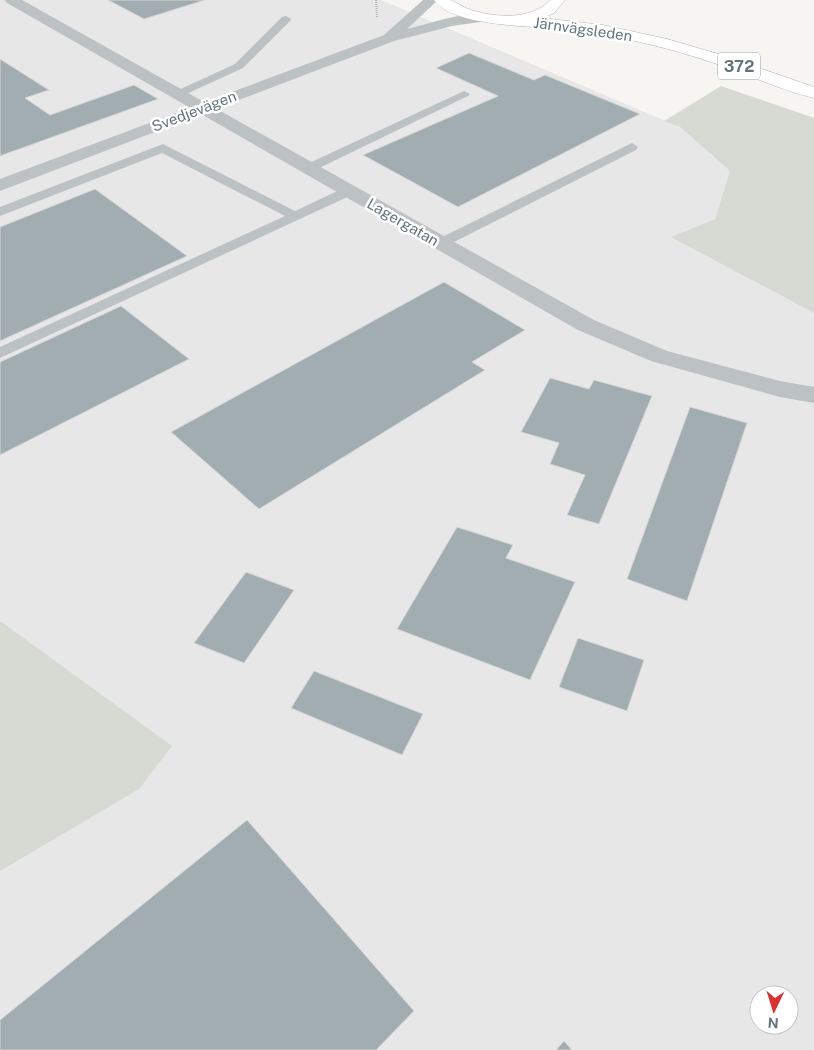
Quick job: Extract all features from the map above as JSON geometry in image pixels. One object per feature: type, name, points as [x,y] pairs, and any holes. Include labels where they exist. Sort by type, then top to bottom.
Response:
[{"type":"main road","points":[[441,0],[449,8],[464,14],[482,18],[504,19],[535,15],[555,6],[565,4]]},
{"type":"main road","name":"Järnvägsleden","points":[[565,4],[602,22],[638,31],[662,42]]},
{"type":"main road","name":"Järnvägsleden","points":[[504,19],[598,29],[662,42],[814,93]]},
{"type":"street","name":"Lagergatan","points":[[12,0],[586,325],[660,356],[780,389],[814,395]]},
{"type":"street","name":"Svedjevägen","points":[[389,38],[431,0]]},
{"type":"street","name":"Svedjevägen","points":[[0,185],[389,38],[412,34],[451,22],[482,18]]},
{"type":"lane","points":[[178,94],[239,66],[286,19]]},
{"type":"lane","points":[[309,168],[464,94]]},
{"type":"lane","points":[[441,243],[632,147]]},
{"type":"lane","points":[[0,212],[162,148],[295,216]]},
{"type":"lane","points":[[0,353],[349,191]]},
{"type":"shaded area","points":[[0,0],[381,0],[680,127],[730,171],[715,219],[672,237],[814,313],[814,1050],[0,1050]]},
{"type":"shaded area","points":[[721,86],[814,118],[814,313],[671,237],[715,219],[730,171],[680,127],[664,121]]},
{"type":"shaded area","points":[[0,621],[172,746],[139,789],[0,871]]},
{"type":"building","points":[[108,0],[205,0],[144,19]]},
{"type":"building","points":[[469,53],[534,80],[545,75],[640,114],[458,207],[363,155],[498,96],[436,68]]},
{"type":"building","points":[[0,59],[49,90],[25,98],[50,115],[134,85],[158,99],[0,156]]},
{"type":"building","points":[[95,189],[187,256],[0,341],[0,227]]},
{"type":"building","points":[[444,282],[525,330],[472,362],[485,370],[259,509],[171,432]]},
{"type":"building","points":[[121,306],[189,359],[0,455],[0,362]]},
{"type":"building","points":[[550,378],[589,389],[594,380],[652,396],[599,524],[567,515],[585,475],[550,464],[559,443],[521,432]]},
{"type":"building","points":[[690,407],[747,423],[687,601],[627,579]]},
{"type":"building","points":[[457,527],[513,545],[506,558],[575,582],[530,680],[397,629]]},
{"type":"building","points":[[246,572],[294,590],[244,663],[194,643]]},
{"type":"building","points":[[578,638],[644,660],[627,711],[559,687]]},
{"type":"building","points":[[314,671],[423,714],[402,755],[291,708]]},
{"type":"building","points":[[247,820],[414,1011],[376,1050],[0,1050],[0,1020]]},
{"type":"building","points":[[564,1041],[572,1050],[556,1050]]}]
